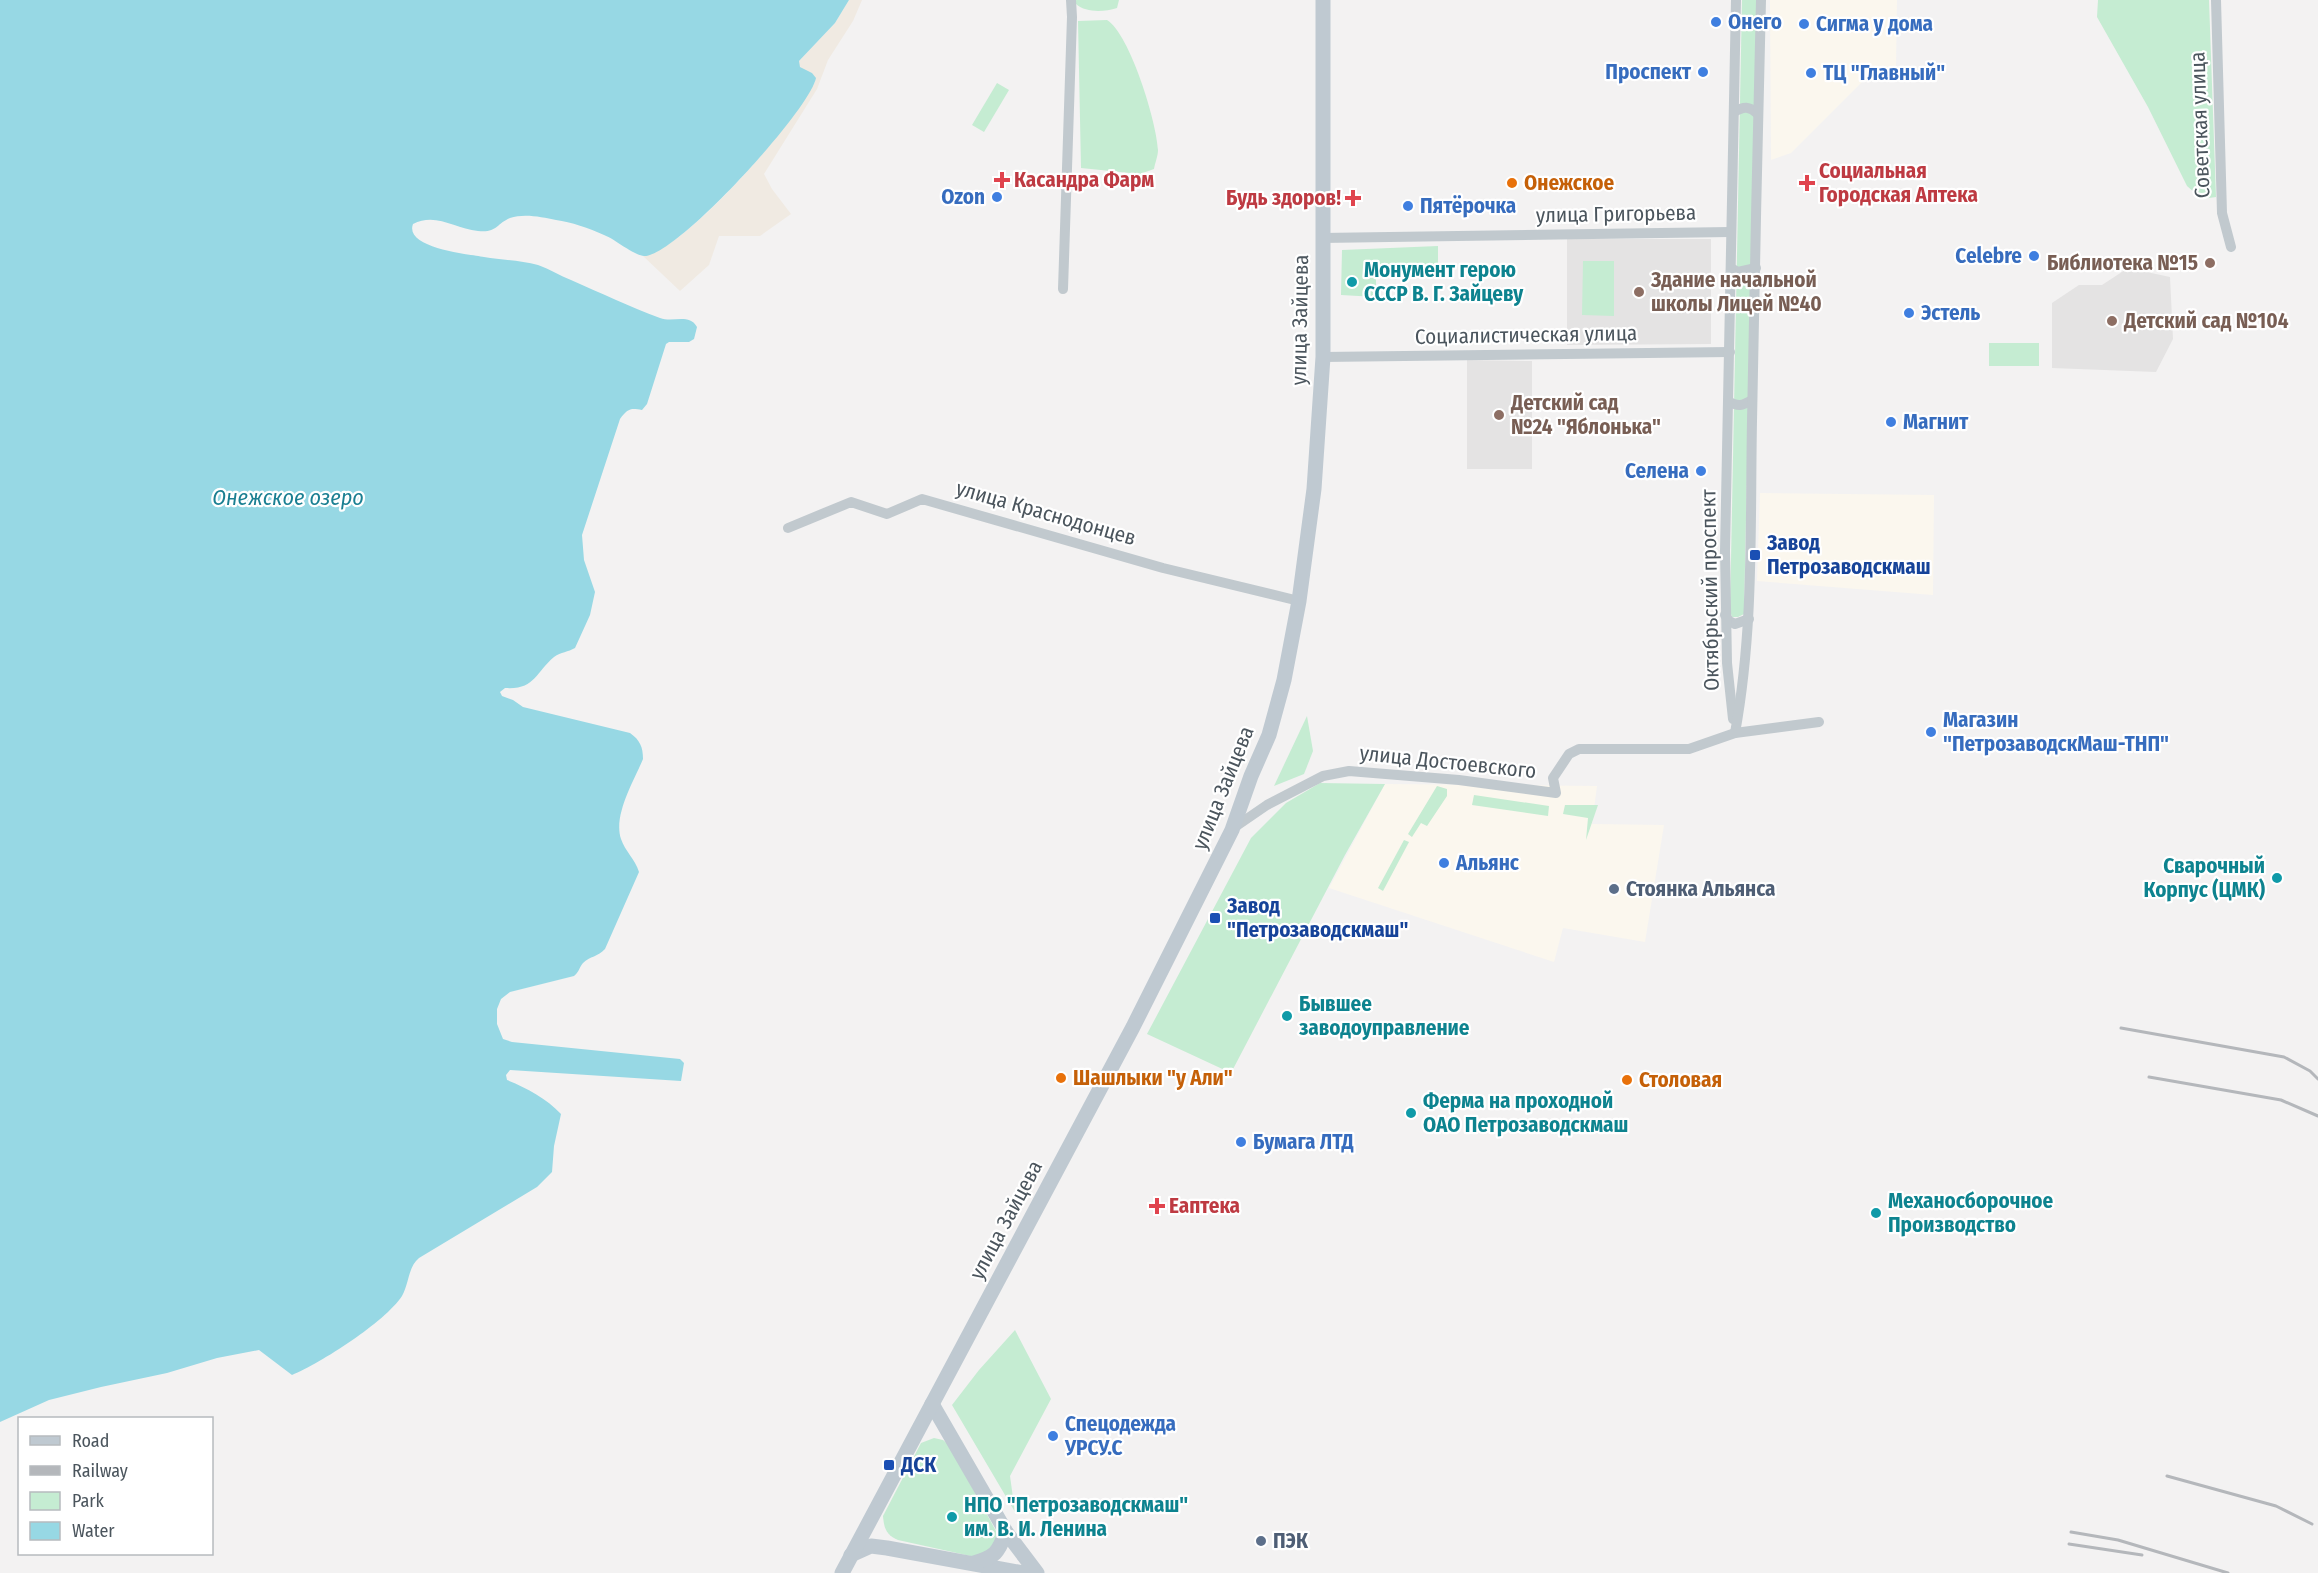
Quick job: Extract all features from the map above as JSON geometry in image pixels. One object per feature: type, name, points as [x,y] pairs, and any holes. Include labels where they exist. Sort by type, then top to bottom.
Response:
[{"type":"main road","name":"улица Зайцева","points":[[842,1573],[1133,1027],[1232,830],[1251,776],[1269,735],[1284,680],[1299,601],[1314,489],[1323,357],[1321,238],[1323,0]]},
{"type":"main road","points":[[932,1404],[1006,1532],[1037,1573]]},
{"type":"main road","points":[[915,1437],[937,1431],[953,1440]]},
{"type":"main road","points":[[874,1513],[874,1526],[879,1538],[887,1548]]},
{"type":"main road","points":[[974,1563],[991,1558],[1002,1543],[1006,1532]]},
{"type":"main road","points":[[851,1555],[871,1546],[1023,1573]]},
{"type":"street","points":[[1063,289],[1071,0]]},
{"type":"street","name":"Октябрьский проспект","points":[[1735,733],[1727,663],[1725,615],[1736,0]]},
{"type":"street","name":"Октябрьский проспект","points":[[1735,733],[1743,686],[1749,619],[1761,0]]},
{"type":"street","name":"Советская улица","points":[[2216,0],[2222,213],[2231,247]]},
{"type":"street","points":[[1734,112],[1745,107],[1751,108],[1758,114]]},
{"type":"street","name":"улица Григорьева","points":[[1321,238],[1731,232]]},
{"type":"street","points":[[1731,268],[1738,272],[1756,268]]},
{"type":"street","name":"Социалистическая улица","points":[[1323,357],[1730,352]]},
{"type":"street","points":[[1728,401],[1737,406],[1752,400]]},
{"type":"street","name":"улица Краснодонцев","points":[[788,528],[850,502],[888,514],[922,500],[1163,568],[1299,601]]},
{"type":"street","points":[[1725,615],[1735,624],[1749,619]]},
{"type":"street","name":"улица Достоевского","points":[[1232,830],[1267,805],[1323,776],[1349,771],[1459,780],[1556,793],[1553,778],[1569,754],[1579,749],[1689,749],[1735,733],[1819,722]]},
{"type":"shaded area","points":[[1770,0],[1897,0],[1896,67],[1877,67],[1791,153],[1771,160]]},
{"type":"shaded area","name":"Здание начальной школы Лицей №40","points":[[1567,239],[1711,239],[1711,344],[1567,345]]},
{"type":"shaded area","name":"Детский сад №104","points":[[2128,268],[2170,277],[2173,339],[2156,372],[2052,368],[2052,303],[2079,285],[2102,285]]},
{"type":"shaded area","name":"Детский сад №24 \"Яблонька\"","points":[[1467,360],[1532,361],[1532,469],[1467,469]]},
{"type":"shaded area","points":[[1760,493],[1934,495],[1933,595],[1757,581]]},
{"type":"shaded area","points":[[1385,784],[1597,786],[1592,824],[1664,825],[1645,942],[1563,928],[1554,962],[1329,888]]},
{"type":"green space","points":[[1076,0],[1119,0],[1117,8],[1095,11],[1080,7],[1076,4]]},
{"type":"green space","points":[[1742,0],[1757,0],[1744,614],[1732,617],[1730,611]]},
{"type":"green space","points":[[2098,0],[2209,0],[2216,197],[2202,199],[2187,186],[2148,107],[2097,17]]},
{"type":"green space","points":[[1107,20],[1116,28],[1125,42],[1141,80],[1153,120],[1157,157],[1154,169],[1140,174],[1081,168],[1078,21]]},
{"type":"green space","points":[[997,83],[1009,90],[984,132],[972,125]]},
{"type":"green space","points":[[1438,246],[1438,265],[1376,267],[1376,297],[1341,295],[1342,250]]},
{"type":"green space","points":[[1583,261],[1614,261],[1614,316],[1582,315]]},
{"type":"green space","points":[[1989,343],[2039,343],[2039,366],[1989,366]]},
{"type":"green space","points":[[1307,716],[1313,751],[1304,774],[1274,786]]},
{"type":"green space","points":[[1320,783],[1385,784],[1345,855],[1231,1073],[1147,1034],[1251,838],[1286,803]]},
{"type":"green space","points":[[1437,786],[1447,789],[1447,796],[1427,826],[1421,823],[1412,837],[1408,834]]},
{"type":"green space","points":[[1474,795],[1549,806],[1548,816],[1472,805]]},
{"type":"green space","points":[[1565,805],[1598,805],[1586,840],[1588,818],[1563,814]]},
{"type":"green space","points":[[1404,840],[1409,842],[1383,891],[1378,888]]},
{"type":"green space","points":[[1015,1330],[1051,1399],[1010,1476],[1015,1512],[952,1405],[979,1370]]},
{"type":"green space","points":[[934,1438],[943,1440],[949,1445],[996,1531],[997,1539],[986,1553],[975,1557],[898,1540],[886,1531],[883,1516],[921,1443]]},
{"type":"sand","points":[[849,0],[862,0],[853,21],[828,60],[817,89],[764,174],[791,214],[760,236],[719,236],[709,265],[680,291],[643,256],[662,248],[711,209],[738,182],[785,126],[815,82],[812,73],[803,70],[798,64],[799,61],[835,23]]},
{"type":"water","name":"Онежское озеро","points":[[0,0],[849,0],[835,23],[799,61],[800,67],[812,73],[816,78],[808,95],[791,120],[739,180],[710,209],[683,234],[660,250],[644,256],[640,255],[586,228],[568,222],[533,216],[510,218],[489,231],[470,230],[438,220],[413,224],[413,232],[418,239],[427,244],[452,252],[538,265],[649,314],[665,319],[690,320],[697,327],[694,339],[689,342],[666,344],[647,404],[642,410],[628,411],[620,419],[582,535],[584,560],[595,592],[590,615],[575,648],[554,657],[529,683],[515,688],[505,688],[500,692],[502,696],[523,707],[630,733],[640,744],[643,759],[622,809],[619,830],[621,839],[639,872],[605,949],[583,963],[574,976],[510,992],[501,999],[497,1009],[497,1024],[503,1039],[512,1042],[680,1059],[684,1063],[681,1081],[510,1070],[506,1075],[507,1080],[536,1094],[561,1114],[554,1146],[552,1172],[537,1187],[419,1258],[413,1266],[402,1296],[382,1318],[352,1341],[304,1369],[292,1375],[259,1350],[217,1358],[167,1373],[49,1400],[0,1422]]},
{"type":"railway","points":[[2121,1028],[2284,1057],[2310,1071],[2318,1079]]},
{"type":"railway","points":[[2149,1077],[2281,1100],[2318,1116]]},
{"type":"railway","points":[[2167,1476],[2276,1506],[2312,1524]]},
{"type":"railway","points":[[2071,1532],[2118,1540],[2228,1573]]},
{"type":"railway","points":[[2069,1544],[2142,1555]]},
{"type":"place","name":"Онего","points":[[1716,22]]},
{"type":"place","name":"Сигма у дома","points":[[1804,24]]},
{"type":"place","name":"Проспект","points":[[1703,72]]},
{"type":"place","name":"ТЦ \"Главный\"","points":[[1811,73]]},
{"type":"place","name":"Касандра Фарм","points":[[1002,180]]},
{"type":"place","name":"Онежское","points":[[1512,183]]},
{"type":"place","name":"Социальная Городская Аптека","points":[[1807,183]]},
{"type":"place","name":"Ozon","points":[[997,197]]},
{"type":"place","name":"Будь здоров!","points":[[1353,198]]},
{"type":"place","name":"Пятёрочка","points":[[1408,206]]},
{"type":"place","name":"Celebre","points":[[2034,256]]},
{"type":"place","name":"Библиотека №15","points":[[2210,263]]},
{"type":"place","name":"Монумент герою СССР В. Г. Зайцеву","points":[[1352,282]]},
{"type":"place","name":"Здание начальной школы Лицей №40","points":[[1639,292]]},
{"type":"place","name":"Эстель","points":[[1909,313]]},
{"type":"place","name":"Детский сад №104","points":[[2112,321]]},
{"type":"place","name":"Детский сад №24 \"Яблонька\"","points":[[1499,415]]},
{"type":"place","name":"Магнит","points":[[1891,422]]},
{"type":"place","name":"Селена","points":[[1701,471]]},
{"type":"place","name":"Завод Петрозаводскмаш","points":[[1755,555]]},
{"type":"place","name":"Магазин \"ПетрозаводскМаш-ТНП\"","points":[[1931,732]]},
{"type":"place","name":"Альянс","points":[[1444,863]]},
{"type":"place","name":"Сварочный Корпус (ЦМК)","points":[[2277,878]]},
{"type":"place","name":"Стоянка Альянса","points":[[1614,889]]},
{"type":"place","name":"Завод \"Петрозаводскмаш\"","points":[[1215,918]]},
{"type":"place","name":"Бывшее заводоуправление","points":[[1287,1016]]},
{"type":"place","name":"Шашлыки \"у Али\"","points":[[1061,1078]]},
{"type":"place","name":"Столовая","points":[[1627,1080]]},
{"type":"place","name":"Ферма на проходной ОАО Петрозаводскмаш","points":[[1411,1113]]},
{"type":"place","name":"Бумага ЛТД","points":[[1241,1142]]},
{"type":"place","name":"Еаптека","points":[[1157,1206]]},
{"type":"place","name":"Механосборочное Производство","points":[[1876,1213]]},
{"type":"place","name":"Спецодежда УРСУ.С","points":[[1053,1436]]},
{"type":"place","name":"ДСК","points":[[889,1465]]},
{"type":"place","name":"НПО \"Петрозаводскмаш\" им. В. И. Ленина","points":[[952,1517]]},
{"type":"place","name":"ПЭК","points":[[1261,1541]]}]
